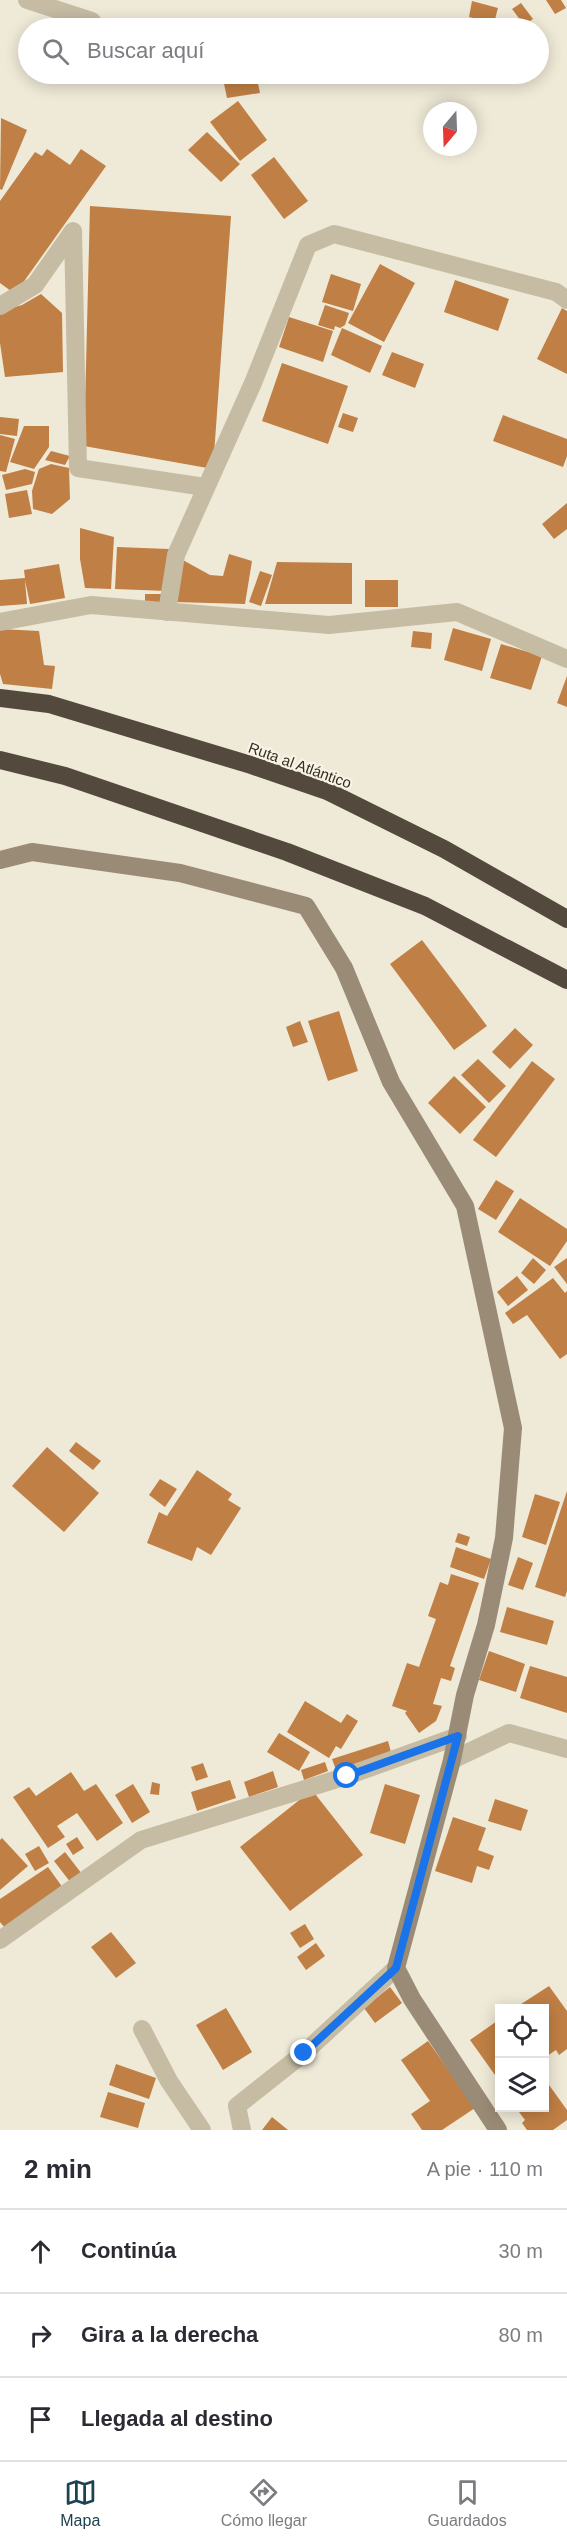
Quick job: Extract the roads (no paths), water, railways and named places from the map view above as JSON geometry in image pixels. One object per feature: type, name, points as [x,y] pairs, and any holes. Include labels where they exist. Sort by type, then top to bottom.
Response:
[{"type":"highway","name":"Ruta al Atlántico","points":[[0,698],[49,704],[251,765],[327,791],[444,849],[567,919]]},
{"type":"highway","points":[[0,760],[65,776],[287,852],[425,906],[567,980]]},
{"type":"street","points":[[27,0],[83,18]]},
{"type":"street","points":[[0,306],[35,285],[73,231],[78,468],[205,487]]},
{"type":"street","points":[[167,612],[176,555],[253,383],[308,245],[334,234],[556,292],[567,300]]},
{"type":"street","points":[[0,622],[91,604],[329,625],[458,612],[567,659]]},
{"type":"street","points":[[0,860],[32,852],[180,873],[306,906],[344,968],[391,1082],[465,1206],[513,1428],[504,1538],[486,1625],[465,1695],[452,1760],[396,1968],[304,2053],[237,2106],[242,2130]]},
{"type":"street","points":[[452,1760],[509,1733],[567,1749]]},
{"type":"street","points":[[0,1940],[141,1840],[347,1776],[458,1736]]},
{"type":"street","points":[[396,1968],[412,1999],[498,2130]]},
{"type":"street","points":[[142,2029],[169,2081],[202,2130]]}]
